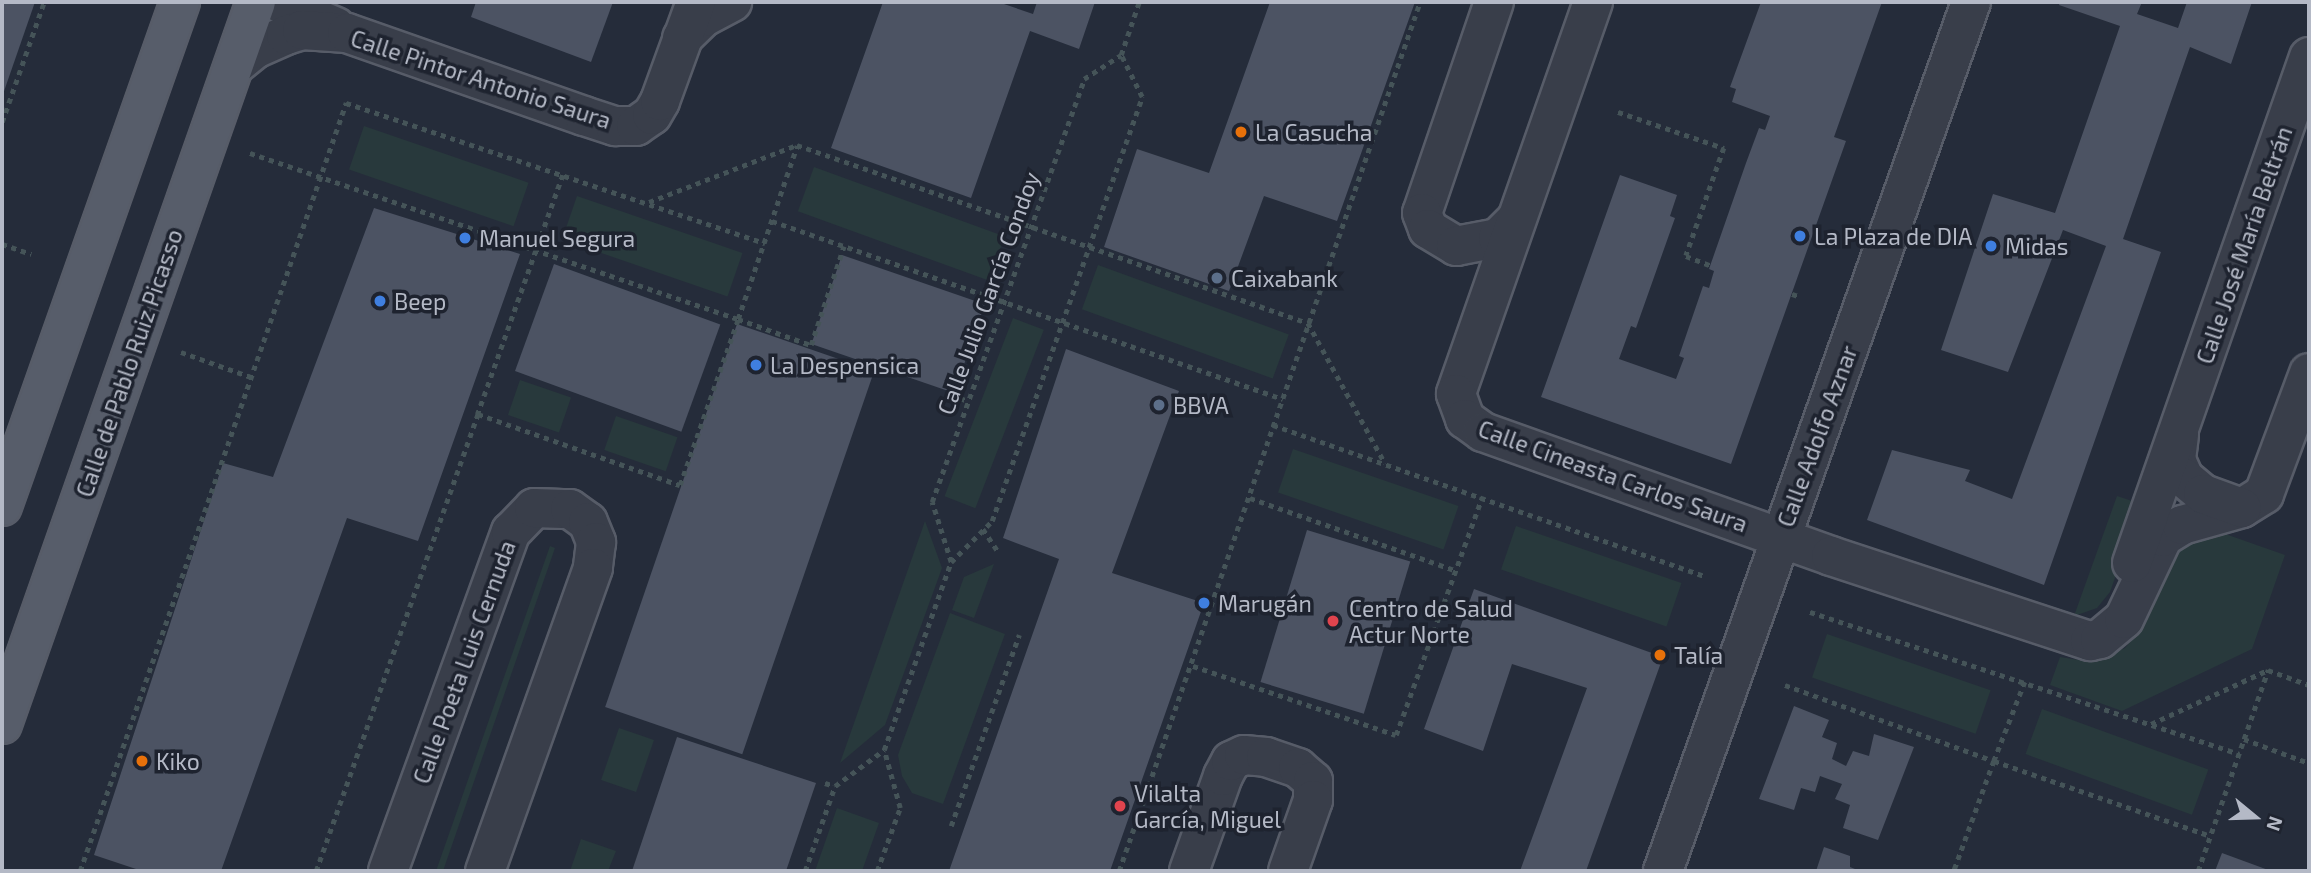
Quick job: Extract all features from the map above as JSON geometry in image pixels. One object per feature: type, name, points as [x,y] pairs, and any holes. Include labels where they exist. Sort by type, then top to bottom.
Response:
[{"type":"main road","points":[[2,506],[180,2]]},
{"type":"main road","name":"Calle de Pablo Ruiz Picasso","points":[[2,724],[256,2]]},
{"type":"street","points":[[278,2],[347,33]]},
{"type":"street","points":[[309,2],[347,33]]},
{"type":"street","name":"Calle Pintor Antonio Saura","points":[[234,66],[254,49],[302,30],[347,33],[615,126],[636,126],[652,115],[696,2]]},
{"type":"street","name":"Calle Pintor Antonio Saura","points":[[682,38],[704,17],[732,2]]},
{"type":"street","name":"Calle Cineasta Carlos Saura","points":[[1480,321],[1478,280],[1456,246],[1429,229],[1422,213],[1425,195],[1494,2]]},
{"type":"street","name":"Calle Cineasta Carlos Saura","points":[[1593,2],[1480,321],[1456,394],[1458,408],[1473,426],[1781,538]]},
{"type":"street","name":"Calle Adolfo Aznar","points":[[1663,871],[1971,2]]},
{"type":"street","name":"Calle José María Beltrán","points":[[2107,634],[2309,57]]},
{"type":"street","points":[[1456,246],[1498,238],[1514,222]]},
{"type":"street","points":[[1781,538],[2067,635],[2090,640],[2107,634],[2124,619],[2163,537],[2182,524],[2255,502],[2271,481],[2309,373]]},
{"type":"street","name":"Calle José María Beltrán","points":[[2179,433],[2176,460],[2184,478],[2203,494],[2242,508]]},
{"type":"street","name":"Calle Poeta Luis Cernuda","points":[[388,871],[511,532],[534,508],[570,509],[587,522],[596,542],[593,568],[485,871]]},
{"type":"street","points":[[1189,871],[1223,776],[1231,761],[1244,755],[1266,757],[1298,768],[1312,781],[1313,800],[1287,871]]},
{"type":"path","points":[[2,122],[44,2]]},
{"type":"path","points":[[805,871],[835,786],[884,750],[951,562],[992,521],[1142,97],[1121,55],[1139,2]]},
{"type":"path","points":[[1119,871],[1420,2]]},
{"type":"path","name":"Calle Julio García Condoy","points":[[951,562],[932,502],[1084,79],[1121,55]]},
{"type":"path","points":[[80,871],[346,103],[765,243]]},
{"type":"path","points":[[1618,112],[1724,148],[1686,256],[1710,265]]},
{"type":"path","points":[[647,203],[797,145],[1308,323],[1385,463]]},
{"type":"path","points":[[478,414],[680,485],[797,145]]},
{"type":"path","points":[[250,153],[811,345],[844,246]]},
{"type":"path","points":[[316,871],[563,176]]},
{"type":"path","points":[[772,221],[1283,399]]},
{"type":"path","points":[[2,244],[31,254]]},
{"type":"path","name":"Calle de Pablo Ruiz Picasso","points":[[180,352],[251,377]]},
{"type":"path","points":[[960,398],[968,401]]},
{"type":"path","points":[[1273,425],[1703,576]]},
{"type":"path","points":[[1192,666],[1396,735],[1482,497]]},
{"type":"path","points":[[1250,498],[1455,570]]},
{"type":"path","points":[[983,529],[998,551]]},
{"type":"path","points":[[1810,612],[2239,754]]},
{"type":"path","points":[[951,826],[1019,635]]},
{"type":"path","points":[[2151,724],[2268,670],[2309,685]]},
{"type":"path","points":[[2198,871],[2268,670]]},
{"type":"path","points":[[1954,871],[2025,682]]},
{"type":"path","points":[[1785,685],[2210,836]]},
{"type":"path","points":[[2244,739],[2309,763]]},
{"type":"path","points":[[877,871],[900,808],[884,750]]},
{"type":"path","points":[[825,783],[835,786]]},
{"type":"shaded area","points":[[364,126],[529,183],[514,226],[349,169]]},
{"type":"shaded area","points":[[814,167],[1005,236],[989,281],[798,211]]},
{"type":"shaded area","points":[[577,196],[742,253],[727,296],[562,239]]},
{"type":"shaded area","points":[[1098,265],[1289,334],[1273,379],[1082,309]]},
{"type":"shaded area","points":[[1013,318],[1044,330],[975,508],[945,496]]},
{"type":"shaded area","points":[[520,380],[571,398],[559,433],[508,415]]},
{"type":"shaded area","points":[[616,416],[677,437],[666,471],[604,450]]},
{"type":"shaded area","points":[[1293,449],[1458,506],[1443,549],[1278,492]]},
{"type":"shaded area","points":[[2117,496],[2141,504],[2110,592],[2097,608],[2074,616]]},
{"type":"shaded area","points":[[925,521],[942,568],[885,725],[840,763]]},
{"type":"shaded area","points":[[1516,526],[1681,583],[1666,626],[1501,569]]},
{"type":"shaded area","points":[[2211,529],[2285,555],[2252,649],[2122,711],[2050,685],[2060,657],[2092,662],[2125,648],[2139,632],[2170,549]]},
{"type":"shaded area","points":[[550,546],[555,548],[443,871],[436,871]]},
{"type":"shaded area","points":[[994,564],[974,618],[952,610],[964,577]]},
{"type":"shaded area","points":[[950,613],[1005,634],[943,804],[912,793],[902,776],[898,755]]},
{"type":"shaded area","points":[[1827,634],[1991,690],[1976,734],[1812,677]]},
{"type":"shaded area","points":[[2042,709],[2208,770],[2192,815],[2026,754]]},
{"type":"shaded area","points":[[619,728],[654,740],[636,792],[601,780]]},
{"type":"shaded area","points":[[837,808],[879,823],[862,871],[815,871]]},
{"type":"shaded area","points":[[581,839],[616,851],[608,871],[570,871]]},
{"type":"building","points":[[2,2],[35,2],[2,97]]},
{"type":"building","points":[[476,2],[613,2],[591,62],[471,17]]},
{"type":"building","points":[[883,2],[998,2],[1033,14],[1037,2],[1095,2],[1079,49],[1030,31],[971,198],[831,148]]},
{"type":"building","points":[[1270,2],[1415,2],[1337,221],[1264,196],[1229,291],[1104,247],[1137,149],[1209,173]]},
{"type":"building","points":[[1761,2],[1882,2],[1834,137],[1846,141],[1731,464],[1541,397],[1620,175],[1677,195],[1670,216],[1675,218],[1636,328],[1631,326],[1619,359],[1676,379],[1684,358],[1679,356],[1703,286],[1709,288],[1714,271],[1709,269],[1746,163],[1759,128],[1765,130],[1770,116],[1732,102],[1736,89],[1730,87]]},
{"type":"building","points":[[2060,2],[2142,2],[2137,14],[2178,28],[2187,2],[2252,2],[2231,64],[2190,47],[2123,239],[2161,252],[2044,585],[1867,520],[1892,450],[1970,470],[1965,481],[2012,499],[2106,246],[2063,230],[2008,372],[1941,350],[1993,194],[2055,213],[2120,26],[2059,5]]},
{"type":"building","points":[[374,208],[520,254],[418,541],[347,518],[221,871],[142,871],[94,855],[223,463],[273,477]]},
{"type":"building","points":[[842,255],[985,304],[954,393],[811,344]]},
{"type":"building","points":[[554,264],[720,325],[681,432],[515,371]]},
{"type":"building","points":[[737,324],[874,371],[742,754],[605,707]]},
{"type":"building","points":[[1066,349],[1179,391],[1112,573],[1204,603],[1110,871],[949,871],[1059,559],[1003,538]]},
{"type":"building","name":"Centro de Salud Actur Norte","points":[[1307,530],[1410,562],[1364,714],[1261,682]]},
{"type":"building","points":[[1474,589],[1663,657],[1586,871],[1520,871],[1587,688],[1512,664],[1483,751],[1424,729]]},
{"type":"building","points":[[1794,706],[1829,720],[1822,737],[1837,743],[1832,759],[1846,766],[1853,751],[1869,756],[1874,734],[1914,747],[1878,840],[1843,828],[1850,805],[1835,799],[1842,784],[1820,776],[1815,792],[1801,788],[1794,810],[1759,799]]},
{"type":"building","points":[[677,737],[816,783],[786,871],[632,871]]},
{"type":"building","points":[[1824,847],[1850,856],[1850,867],[1860,871],[1816,871]]},
{"type":"building","points":[[2222,853],[2271,871],[2215,871]]},
{"type":"place","name":"La Casucha","points":[[1241,132]]},
{"type":"place","name":"La Plaza de DIA","points":[[1800,236]]},
{"type":"place","name":"Manuel Segura","points":[[465,238]]},
{"type":"place","name":"Midas","points":[[1991,246]]},
{"type":"place","name":"Caixabank","points":[[1217,278]]},
{"type":"place","name":"Beep","points":[[380,301]]},
{"type":"place","name":"La Despensica","points":[[756,365]]},
{"type":"place","name":"BBVA","points":[[1159,405]]},
{"type":"place","name":"Marugán","points":[[1204,603]]},
{"type":"place","name":"Centro de Salud Actur Norte","points":[[1333,621]]},
{"type":"place","name":"Talía","points":[[1660,655]]},
{"type":"place","name":"Kiko","points":[[142,761]]},
{"type":"place","name":"Vilalta García, Miguel","points":[[1120,806]]}]
